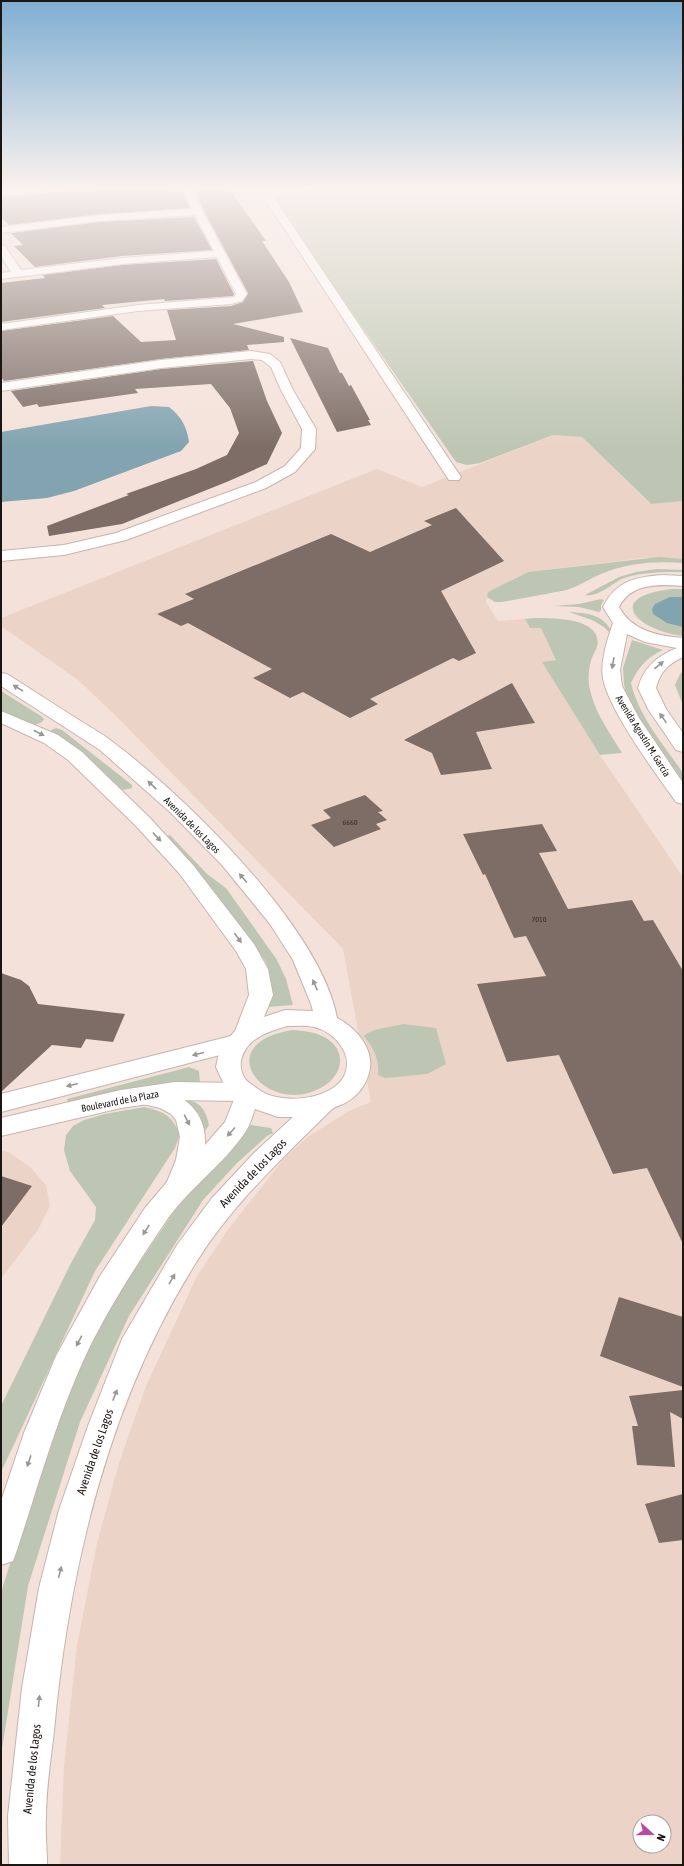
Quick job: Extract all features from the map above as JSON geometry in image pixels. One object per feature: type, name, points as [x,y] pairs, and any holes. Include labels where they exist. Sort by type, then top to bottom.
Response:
[{"type":"street","points":[[1,276],[17,274]]},
{"type":"street","points":[[1,327],[138,308],[231,301],[238,299],[242,294],[231,274]]},
{"type":"street","points":[[320,274],[454,477]]},
{"type":"street","points":[[1,387],[161,364],[251,355],[266,357],[276,365],[287,390],[309,429],[310,440],[308,449],[301,458],[290,469],[276,478],[149,528],[121,537],[71,548],[1,556]]},
{"type":"street","points":[[683,581],[654,580],[637,584],[623,590],[614,598],[611,607],[615,617],[621,624],[638,634],[653,639],[683,643]]},
{"type":"street","name":"Avenida Agustín M. García","points":[[621,624],[611,677],[615,691],[641,735],[683,798]]},
{"type":"street","points":[[683,651],[658,664],[650,674],[647,688],[657,709],[683,746]]},
{"type":"street","name":"Avenida de los Lagos","points":[[1,678],[107,746],[178,809],[229,862],[278,920],[304,960],[324,1004],[326,1022]]},
{"type":"street","points":[[1,716],[51,739],[75,756],[143,822],[186,869],[246,949],[258,969],[261,995],[241,1037],[229,1055],[227,1068],[231,1080],[244,1094],[263,1104],[281,1109],[301,1109],[320,1105],[339,1096],[353,1083],[359,1068],[358,1052],[350,1038],[335,1027],[326,1022],[306,1018],[285,1018],[265,1022],[241,1037],[203,1052],[1,1103]]},
{"type":"street","name":"Boulevard de la Plaza","points":[[1,1126],[143,1096],[175,1091],[244,1094]]},
{"type":"street","points":[[1,1550],[38,1433],[71,1356],[110,1284],[155,1215],[178,1187],[200,1167],[236,1126],[244,1094]]},
{"type":"street","points":[[143,1096],[168,1101],[179,1108],[188,1118],[193,1134],[188,1164],[178,1187]]},
{"type":"street","name":"Avenida de los Lagos","points":[[28,1865],[27,1816],[38,1703],[56,1588],[75,1510],[103,1426],[137,1339],[187,1253],[230,1195],[320,1105]]},
{"type":"shaded area","points":[[553,435],[582,437],[650,504],[683,501],[683,559],[643,558],[528,572],[513,579],[487,597],[486,602],[498,621],[525,619],[530,628],[541,627],[556,660],[543,662],[600,755],[683,877],[683,1865],[60,1865],[64,1766],[77,1645],[97,1543],[119,1463],[146,1386],[197,1276],[227,1231],[285,1157],[309,1136],[349,1111],[371,1102],[343,949],[118,718],[78,680],[1,626],[1,618],[377,469],[422,487]]},
{"type":"shaded area","points":[[1,1150],[10,1153],[30,1167],[46,1185],[50,1206],[38,1230],[1,1279]]},
{"type":"green space","points":[[325,274],[683,274],[683,501],[651,504],[582,437],[553,435],[480,463],[467,465],[456,462]]},
{"type":"green space","points":[[659,557],[683,559],[683,563],[662,562],[621,567],[601,574],[567,590],[502,602],[495,602],[487,597],[488,592],[528,572]]},
{"type":"green space","points":[[657,569],[683,570],[683,572],[653,573],[631,576],[619,580],[600,592],[585,595],[619,577],[636,572]]},
{"type":"green space","points":[[671,589],[683,589],[683,636],[666,633],[652,627],[641,621],[634,613],[633,606],[638,599],[650,593]]},
{"type":"green space","points":[[601,599],[604,600],[599,612],[579,607],[553,606],[579,604]]},
{"type":"green space","points":[[569,612],[588,614],[599,618],[604,621],[612,632],[610,633],[604,627],[592,620]]},
{"type":"green space","points":[[552,618],[574,621],[585,625],[592,630],[597,637],[597,647],[589,668],[591,694],[602,720],[622,753],[600,755],[542,662],[556,660],[541,628],[530,628],[525,619]]},
{"type":"green space","points":[[632,640],[663,650],[652,656],[644,664],[637,672],[631,683],[646,719],[683,773],[683,784],[636,714],[626,696],[623,668]]},
{"type":"green space","points":[[683,671],[683,705],[675,685]]},
{"type":"green space","points":[[1,691],[41,716],[44,719],[42,722],[32,726],[1,713]]},
{"type":"green space","points":[[56,728],[62,730],[132,785],[132,788],[123,790],[50,734],[51,730]]},
{"type":"green space","points":[[170,835],[207,874],[226,888],[277,960],[286,979],[293,1005],[267,1007],[268,982],[266,962],[226,909],[167,836]]},
{"type":"green space","points":[[403,1024],[436,1028],[446,1064],[427,1074],[385,1078],[378,1075],[377,1059],[364,1036],[377,1029]]},
{"type":"green space","points":[[293,1030],[306,1031],[328,1039],[338,1052],[340,1059],[339,1066],[337,1073],[324,1086],[303,1094],[283,1094],[266,1087],[254,1076],[249,1063],[253,1049],[267,1038]]},
{"type":"green space","points":[[189,1067],[199,1071],[200,1083],[148,1086],[68,1103],[67,1099]]},
{"type":"green space","points":[[185,1100],[195,1102],[204,1111],[209,1125],[203,1134],[183,1102]]},
{"type":"green space","points":[[144,1107],[166,1115],[174,1122],[180,1134],[175,1148],[95,1271],[1,1472],[1,1406],[71,1263],[95,1220],[96,1207],[70,1171],[64,1150],[66,1135],[73,1126],[84,1120],[105,1114]]},
{"type":"green space","points":[[245,1124],[271,1128],[273,1133],[267,1136],[237,1163],[203,1200],[129,1316],[80,1422],[28,1586],[1,1755],[1,1595],[57,1416],[106,1312],[186,1194]]},
{"type":"water","points":[[151,406],[169,407],[180,418],[187,431],[189,442],[181,451],[74,491],[47,498],[1,502],[1,432]]},
{"type":"water","points":[[670,597],[683,597],[683,627],[667,623],[653,614],[652,609],[655,604]]},
{"type":"building","points":[[224,274],[234,294],[233,296],[165,301],[164,299],[102,305],[105,308],[1,322],[1,283],[45,278],[43,275]]},
{"type":"building","points":[[238,274],[284,274],[303,312],[233,324],[284,337],[284,342],[247,345],[249,350],[161,359],[4,381],[1,377],[1,331],[113,316],[141,342],[176,340],[167,310],[231,306],[243,302],[248,293]]},
{"type":"building","points":[[290,338],[328,348],[340,373],[342,373],[349,386],[351,385],[370,420],[368,420],[371,425],[337,432]]},
{"type":"building","points":[[253,361],[267,401],[282,433],[267,464],[122,524],[49,536],[47,526],[129,495],[126,494],[196,469],[227,455],[239,433],[230,408],[211,384],[135,389],[138,393],[39,407],[37,404],[23,407],[11,391],[161,369]]},
{"type":"building","points":[[456,508],[504,561],[441,591],[476,653],[459,661],[453,658],[370,699],[378,704],[350,718],[303,692],[290,698],[253,678],[272,669],[188,623],[181,626],[157,614],[194,599],[185,594],[331,534],[370,552],[432,525],[424,521]]},
{"type":"building","points":[[512,683],[535,723],[476,732],[492,769],[441,775],[432,753],[404,740]]},
{"type":"building","points":[[365,795],[383,811],[378,812],[387,820],[376,824],[381,829],[334,847],[311,825],[331,818],[323,810]]},
{"type":"building","points":[[542,824],[557,851],[539,853],[568,909],[632,900],[644,921],[653,920],[683,971],[683,1244],[647,1168],[613,1174],[559,1055],[507,1062],[477,984],[546,976],[526,936],[514,938],[485,874],[483,875],[463,834]]},
{"type":"building","points":[[1,973],[21,980],[29,986],[38,1004],[125,1014],[113,1042],[86,1039],[81,1048],[52,1045],[1,1092]]},
{"type":"building","points":[[1,1176],[32,1186],[1,1227]]},
{"type":"building","points":[[619,1297],[683,1317],[683,1387],[600,1356]]},
{"type":"building","points":[[683,1390],[683,1419],[670,1412],[675,1467],[637,1465],[632,1426],[638,1426],[629,1396]]},
{"type":"building","points":[[683,1494],[683,1540],[659,1543],[645,1504]]}]
